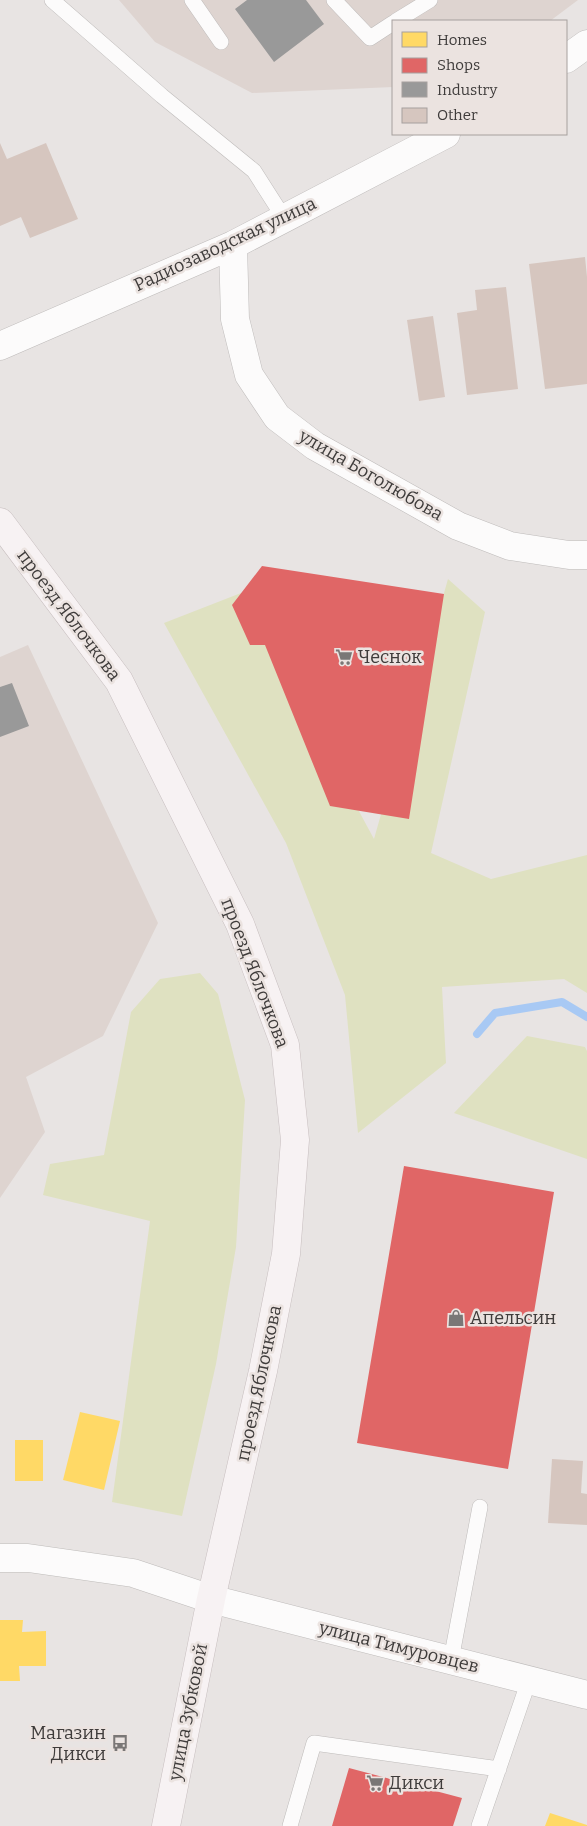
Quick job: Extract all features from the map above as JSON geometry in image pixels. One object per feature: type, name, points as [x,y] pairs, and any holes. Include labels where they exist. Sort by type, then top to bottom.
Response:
[{"type":"main road","name":"проезд Яблочкова","points":[[0,522],[119,682],[240,924],[285,1045],[295,1140],[286,1254],[263,1371],[210,1599]]},
{"type":"main road","name":"улица Зубковой","points":[[166,1826],[210,1599]]},
{"type":"street","points":[[567,59],[587,44]]},
{"type":"street","name":"Радиозаводская улица","points":[[0,346],[233,245],[444,135]]},
{"type":"street","name":"улица Боголюбова","points":[[233,245],[235,319],[249,375],[277,417],[315,446],[458,526],[510,546],[569,555],[587,555]]},
{"type":"street","name":"улица Тимуровцев","points":[[0,1558],[28,1558],[133,1573],[210,1599],[587,1695]]},
{"type":"lane","points":[[52,0],[162,96],[254,172],[284,218]]},
{"type":"lane","points":[[192,0],[221,42]]},
{"type":"lane","points":[[334,0],[370,38],[392,24]]},
{"type":"lane","points":[[398,20],[430,0]]},
{"type":"lane","points":[[450,1660],[480,1507]]},
{"type":"lane","points":[[480,1826],[529,1680]]},
{"type":"lane","points":[[290,1826],[314,1743],[499,1769]]},
{"type":"shaded area","points":[[119,0],[578,0],[551,20],[392,20],[392,87],[252,93],[155,42]]},
{"type":"shaded area","points":[[28,645],[158,923],[103,1036],[26,1077],[45,1132],[0,1198],[0,657]]},
{"type":"green space","points":[[448,579],[485,612],[431,853],[491,879],[587,855],[587,993],[564,979],[442,987],[446,1063],[358,1133],[345,995],[286,843],[164,623],[241,593],[374,839]]},
{"type":"green space","points":[[200,973],[218,994],[245,1100],[236,1247],[216,1364],[182,1516],[112,1502],[150,1221],[43,1195],[50,1164],[104,1155],[131,1012],[160,979]]},
{"type":"green space","points":[[527,1036],[585,1047],[587,1051],[587,1159],[454,1113]]},
{"type":"building: Homes","points":[[80,1412],[120,1421],[104,1490],[63,1480]]},
{"type":"building: Homes","points":[[15,1440],[43,1440],[43,1481],[15,1481]]},
{"type":"building: Homes","points":[[0,1620],[23,1620],[22,1632],[46,1631],[46,1666],[19,1666],[20,1681],[0,1681]]},
{"type":"building: Homes","points":[[550,1813],[587,1825],[587,1826],[545,1826]]},
{"type":"building: Shops","points":[[262,566],[444,594],[409,819],[330,806],[265,645],[250,645],[232,605]]},
{"type":"building: Shops","name":"Апельсин","points":[[404,1166],[554,1192],[508,1469],[357,1443]]},
{"type":"building: Shops","name":"Дикси","points":[[349,1768],[462,1798],[453,1826],[332,1826]]},
{"type":"building: Industry","points":[[247,0],[306,0],[324,24],[274,62],[235,9]]},
{"type":"building: Industry","points":[[12,683],[29,726],[0,737],[0,687]]},
{"type":"building: Other","points":[[0,143],[7,159],[46,143],[78,219],[30,238],[21,217],[0,226]]},
{"type":"building: Other","points":[[585,257],[587,277],[587,384],[545,389],[529,264]]},
{"type":"building: Other","points":[[506,287],[518,389],[467,395],[457,313],[477,310],[475,290]]},
{"type":"building: Other","points":[[433,316],[445,397],[419,401],[407,320]]},
{"type":"building: Other","points":[[552,1459],[583,1461],[581,1493],[587,1494],[587,1525],[548,1523]]},
{"type":"waterway","points":[[477,1034],[495,1013],[562,1002],[587,1017]]},
{"type":"place","name":"Чеснок","points":[[344,657]]},
{"type":"place","name":"Апельсин","points":[[456,1318]]},
{"type":"place","name":"Магазин Дикси","points":[[120,1743]]},
{"type":"place","name":"Дикси","points":[[375,1783]]}]
